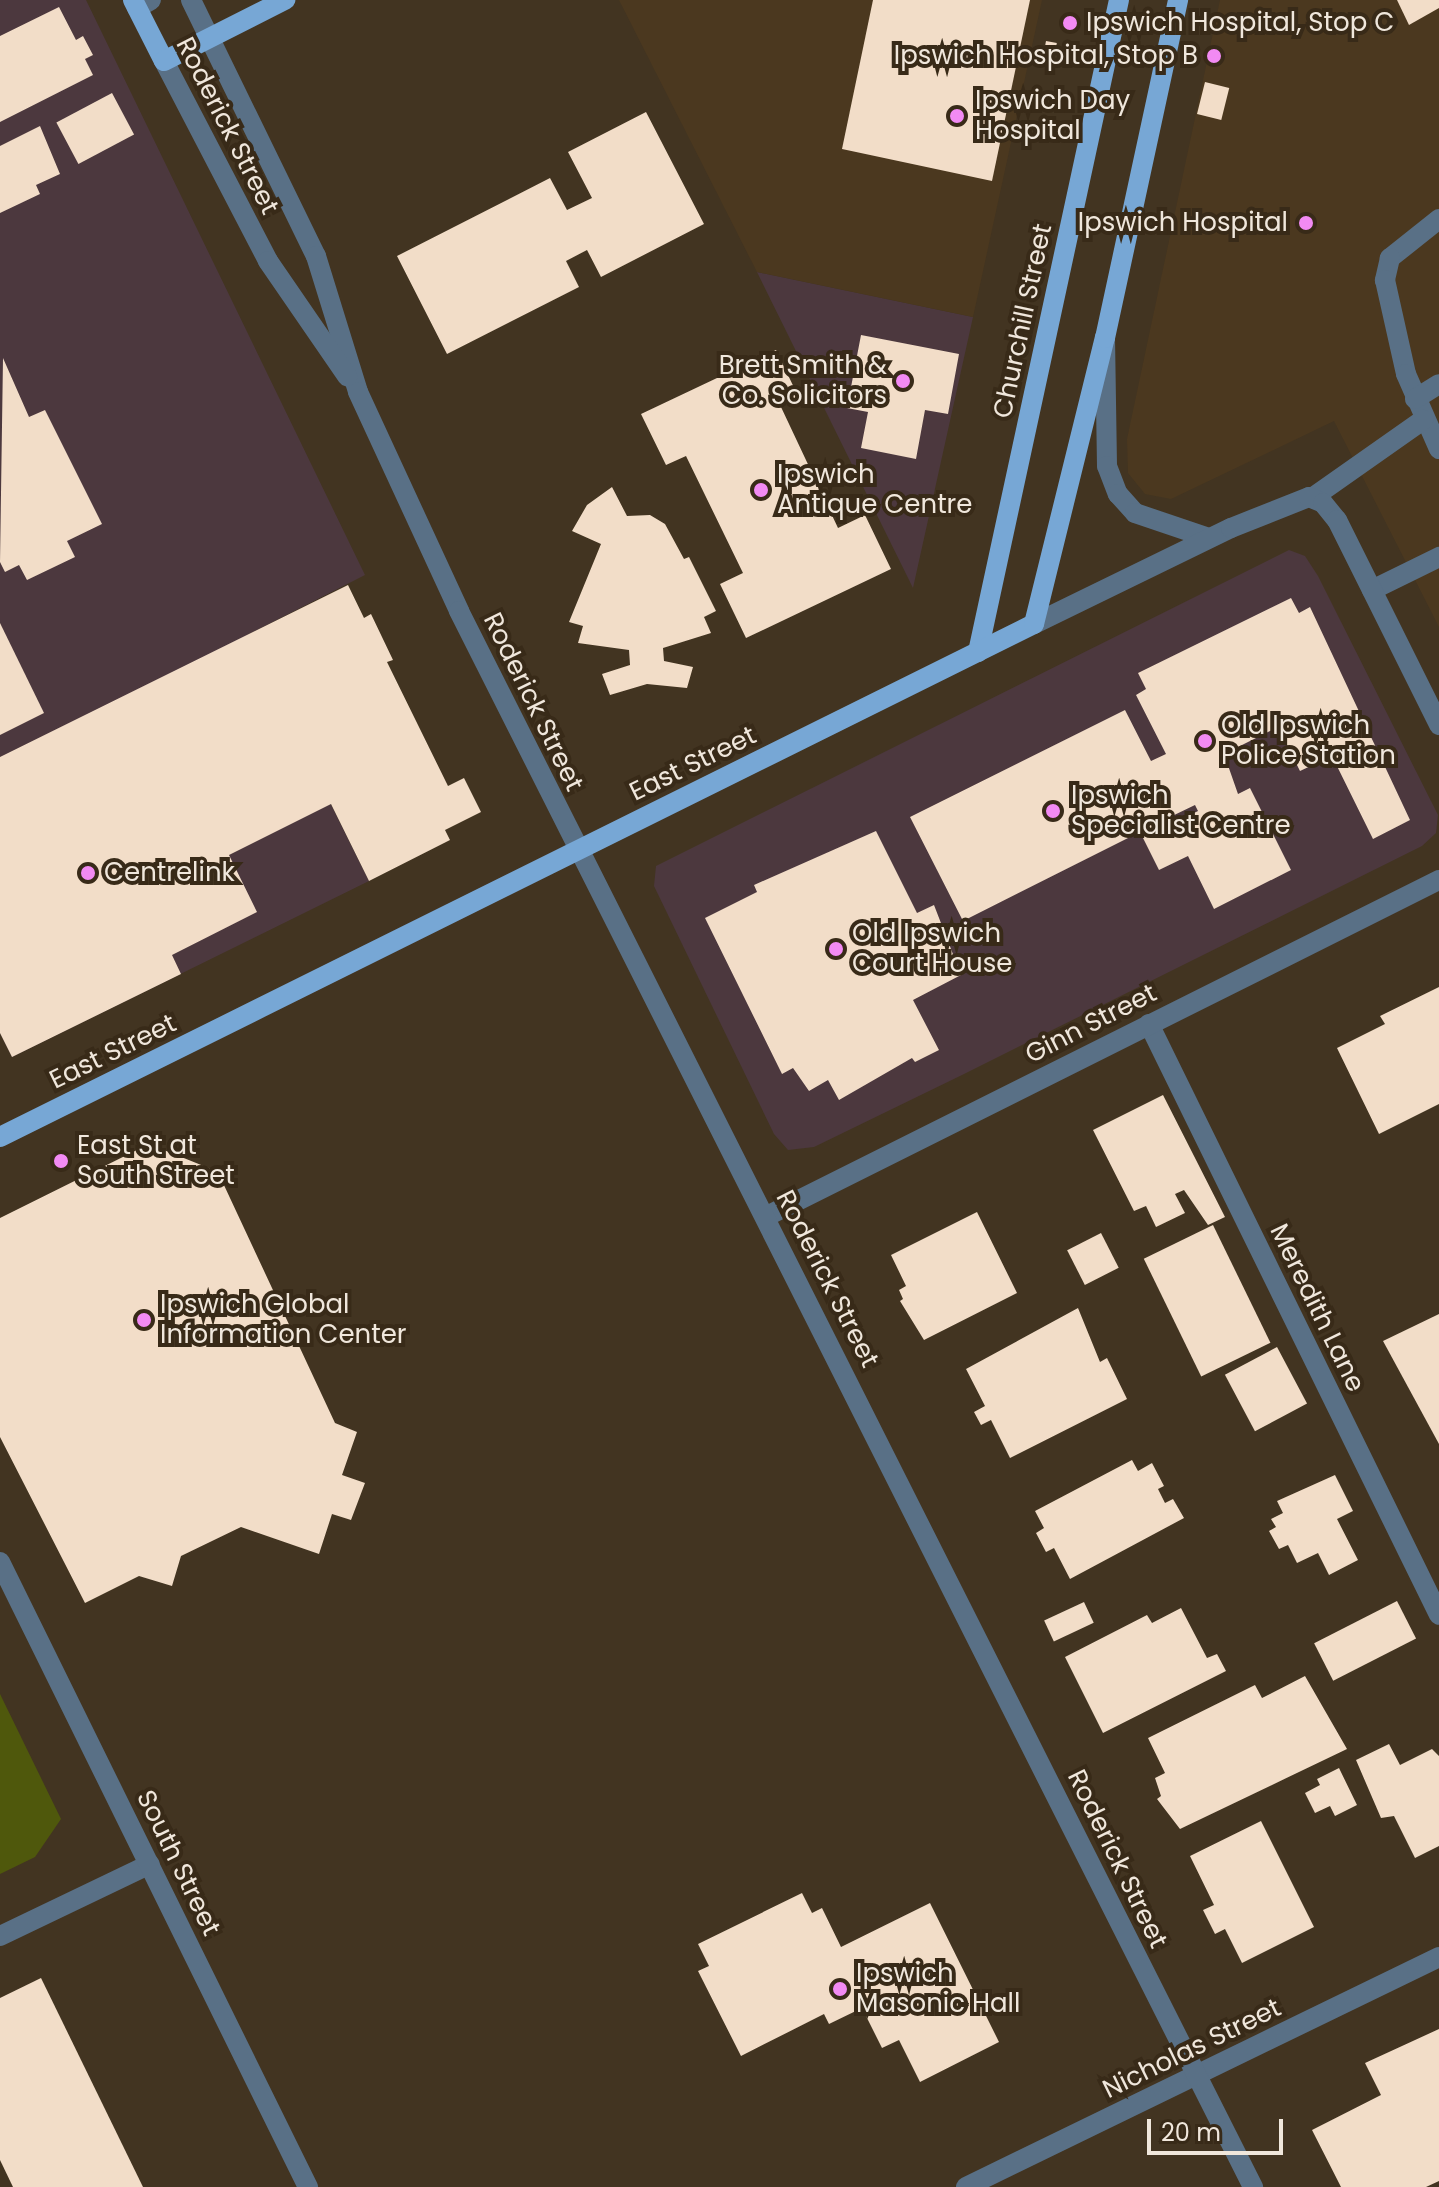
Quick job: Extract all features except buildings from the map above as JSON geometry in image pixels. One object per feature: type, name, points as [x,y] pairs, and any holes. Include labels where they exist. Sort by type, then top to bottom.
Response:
[{"type":"main road","points":[[164,61],[285,0]]},
{"type":"main road","name":"Churchill Street","points":[[978,652],[1119,0]]},
{"type":"main road","points":[[1034,624],[1105,338],[1178,0]]},
{"type":"main road","name":"Roderick Street","points":[[140,3],[164,61]]},
{"type":"main road","name":"East Street","points":[[0,1137],[1034,624]]},
{"type":"street","name":"Roderick Street","points":[[191,0],[316,256],[358,392],[578,851],[767,1216],[1253,2187]]},
{"type":"street","name":"Roderick Street","points":[[164,61],[268,261],[358,392]]},
{"type":"street","points":[[1439,219],[1390,258],[1385,274],[1415,399],[1439,449]]},
{"type":"street","points":[[1105,338],[1110,373],[1107,466],[1118,494],[1135,513],[1209,538]]},
{"type":"street","points":[[1415,399],[1439,384]]},
{"type":"street","points":[[1423,420],[1312,498],[1333,514],[1439,725]]},
{"type":"street","name":"East Street","points":[[1034,624],[1289,501],[1312,498]]},
{"type":"street","points":[[1372,590],[1439,557]]},
{"type":"street","name":"Ginn Street","points":[[767,1216],[1439,880]]},
{"type":"street","name":"Meredith Lane","points":[[1149,1024],[1439,1615]]},
{"type":"street","name":"South Street","points":[[0,1562],[308,2187]]},
{"type":"street","points":[[0,1936],[150,1864]]},
{"type":"street","name":"Nicholas Street","points":[[966,2187],[1439,1957]]},
{"type":"shaded area","points":[[0,0],[86,0],[365,575],[247,635],[369,881],[12,1057],[0,1033]]},
{"type":"shaded area","points":[[619,0],[1042,0],[973,317],[757,272]]},
{"type":"shaded area","name":"Ipswich Hospital","points":[[1220,0],[1439,0],[1439,627],[1334,421],[1171,499],[1145,494],[1128,473],[1127,439]]},
{"type":"shaded area","points":[[757,272],[973,317],[913,588]]},
{"type":"shaded area","points":[[1289,550],[1305,556],[1318,576],[1438,815],[1436,833],[1422,846],[962,1075],[814,1147],[788,1150],[774,1134],[654,886],[656,866]]},
{"type":"green space","points":[[0,1694],[61,1819],[35,1857],[0,1874]]},
{"type":"place","name":"Ipswich Hospital, Stop C","points":[[1070,23]]},
{"type":"place","name":"Ipswich Hospital, Stop B","points":[[1214,56]]},
{"type":"place","name":"Ipswich Day Hospital","points":[[957,116]]},
{"type":"place","name":"Ipswich Hospital","points":[[1306,223]]},
{"type":"place","name":"Brett Smith & Co. Solicitors","points":[[903,381]]},
{"type":"place","name":"Ipswich Antique Centre","points":[[761,490]]},
{"type":"place","name":"Old Ipswich Police Station","points":[[1205,741]]},
{"type":"place","name":"Ipswich Specialist Centre","points":[[1053,811]]},
{"type":"place","name":"Centrelink","points":[[88,873]]},
{"type":"place","name":"Old Ipswich Court House","points":[[836,949]]},
{"type":"place","name":"East St at South Street","points":[[61,1161]]},
{"type":"place","name":"Ipswich Global Information Center","points":[[144,1320]]},
{"type":"place","name":"Ipswich Masonic Hall","points":[[840,1989]]}]
